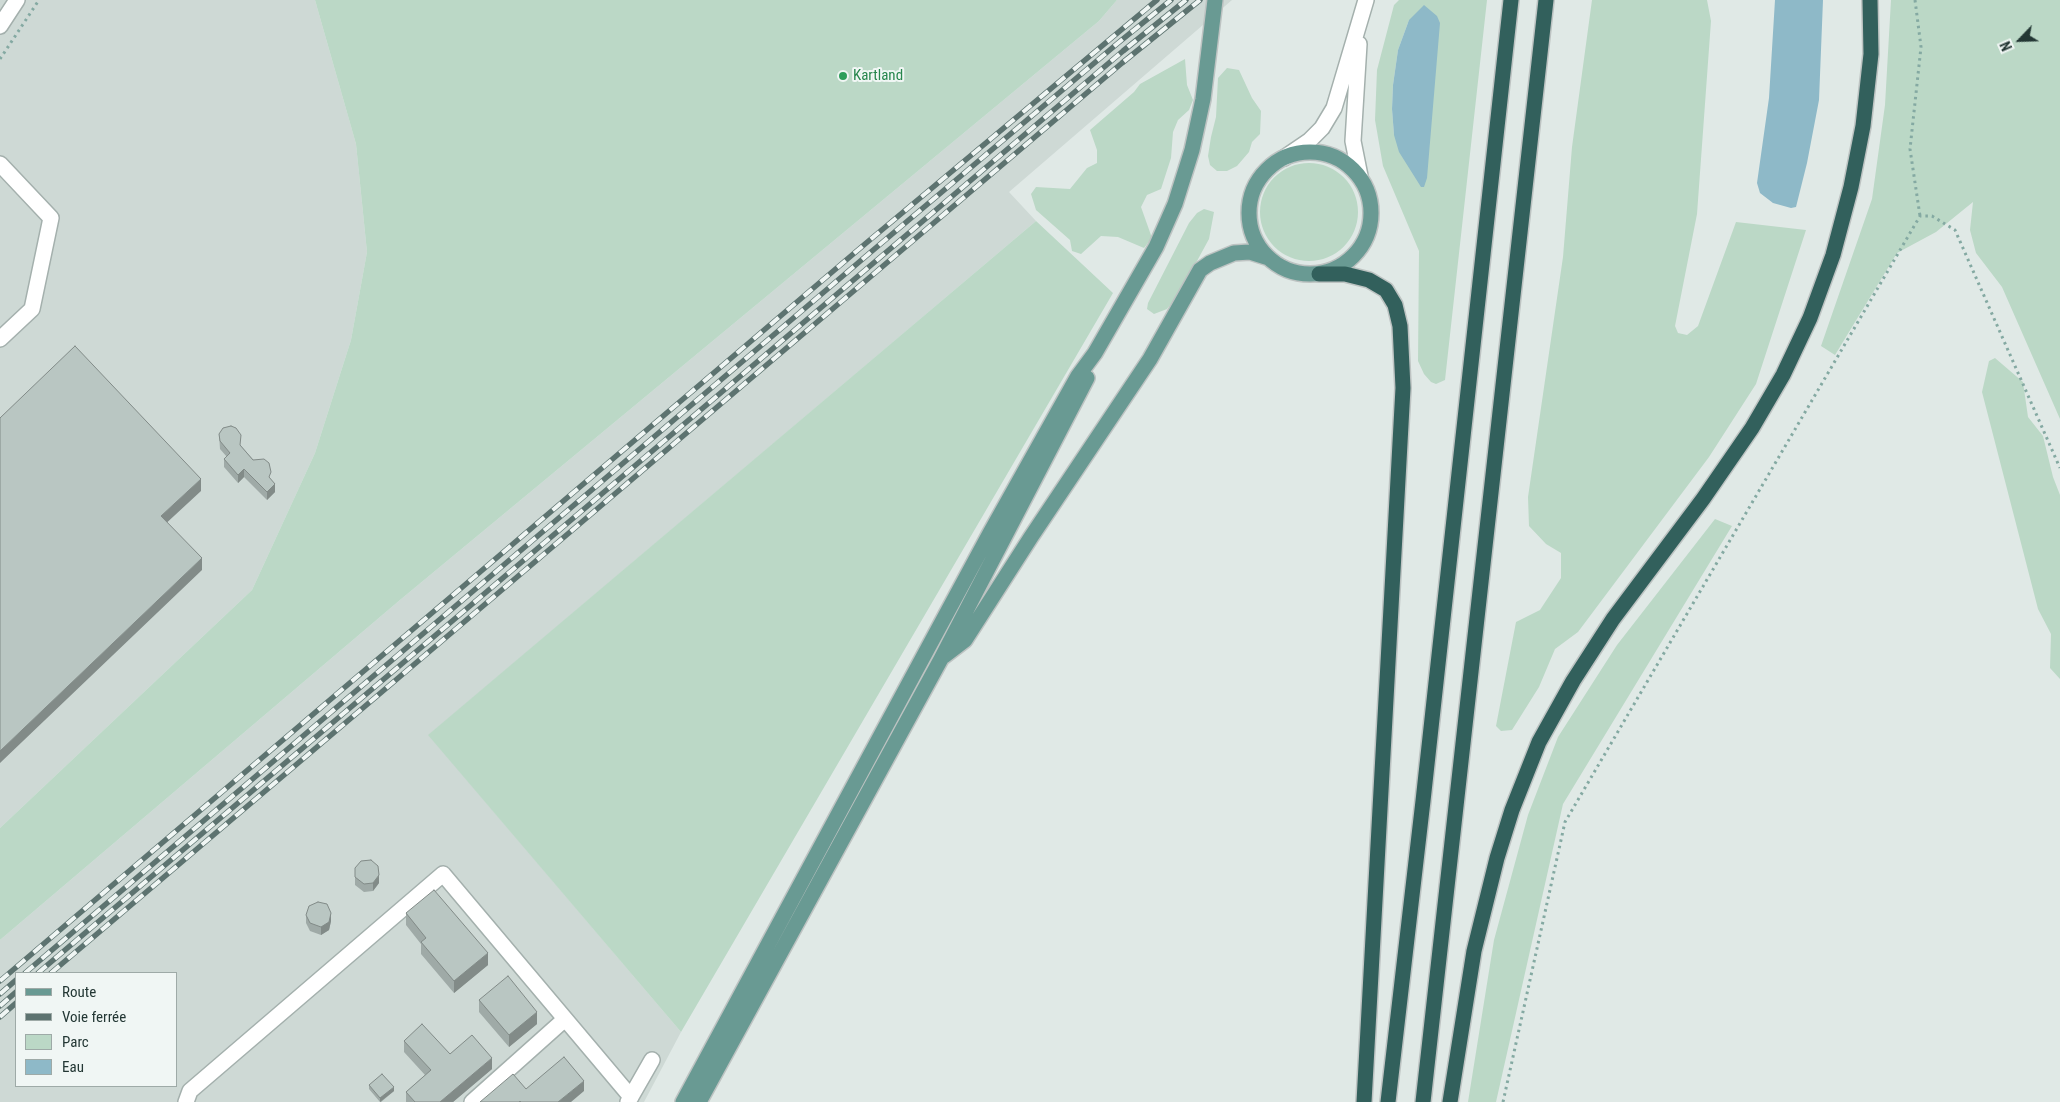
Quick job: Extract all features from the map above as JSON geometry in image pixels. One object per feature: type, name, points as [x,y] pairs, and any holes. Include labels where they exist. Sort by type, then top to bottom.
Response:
[{"type":"highway","points":[[1388,1102],[1511,0]]},
{"type":"highway","points":[[1423,1102],[1546,0]]},
{"type":"highway","points":[[1450,1102],[1474,951],[1496,858],[1512,810],[1539,742],[1573,681],[1613,619],[1703,499],[1752,428],[1783,376],[1810,318],[1833,255],[1851,186],[1861,134],[1871,54],[1870,0]]},
{"type":"highway","points":[[1319,274],[1345,274],[1369,280],[1386,290],[1395,305],[1400,326],[1403,388],[1364,1102]]},
{"type":"main road","points":[[683,1102],[990,533],[1078,376],[1095,353],[1156,247],[1175,204],[1192,150],[1200,116],[1215,0]]},
{"type":"main road","points":[[1305,150],[1326,153],[1344,161],[1360,176],[1371,199],[1371,221],[1365,242],[1352,258],[1336,268],[1319,274],[1303,273],[1285,269],[1269,258],[1255,242],[1249,222],[1249,201],[1258,182],[1270,166],[1305,150]]},
{"type":"main road","points":[[941,659],[965,640],[1031,536],[1150,359],[1200,270],[1210,262],[1234,253],[1250,252],[1269,258]]},
{"type":"main road","points":[[699,1102],[941,659],[1086,381],[1095,353]]},
{"type":"street","points":[[0,26],[17,0]]},
{"type":"street","points":[[1284,158],[1309,141],[1322,128],[1334,108],[1366,0]]},
{"type":"street","points":[[1360,18],[1353,141],[1360,176]]},
{"type":"street","points":[[0,164],[51,218],[32,309],[0,339]]},
{"type":"street","points":[[186,1102],[190,1091],[443,874],[630,1099],[652,1060]]},
{"type":"street","points":[[472,1102],[565,1019]]},
{"type":"path","points":[[0,59],[38,0]]},
{"type":"path","points":[[1502,1102],[1565,822],[1920,216],[1910,149],[1921,47],[1915,0]]},
{"type":"path","points":[[1920,216],[1932,216],[1955,230],[2060,468]]},
{"type":"shaded area","points":[[0,0],[315,0],[356,144],[367,252],[351,340],[315,453],[252,590],[0,828]]},
{"type":"shaded area","points":[[1117,0],[1232,0],[1009,192],[1036,221],[429,735],[681,1032],[644,1102],[0,1102],[0,940],[400,600],[1099,21]]},
{"type":"green space","points":[[315,0],[1117,0],[1099,21],[400,600],[0,940],[0,828],[252,590],[315,453],[351,340],[367,252],[356,144]]},
{"type":"green space","points":[[1399,0],[1487,0],[1445,380],[1436,384],[1431,382],[1424,374],[1418,361],[1419,251],[1383,166],[1375,120],[1377,70],[1394,5]],"holes":[[[1409,20],[1394,135],[1393,85],[1398,50]]]},
{"type":"green space","points":[[1592,0],[1707,0],[1711,21],[1697,214],[1675,326],[1678,333],[1687,335],[1698,326],[1736,222],[1806,230],[1756,384],[1709,457],[1578,632],[1555,649],[1539,687],[1512,730],[1501,731],[1496,726],[1516,622],[1540,610],[1561,578],[1561,553],[1546,544],[1529,526],[1528,497],[1563,257],[1572,147]]},
{"type":"green space","points":[[1891,0],[2060,0],[2060,419],[2002,287],[1976,253],[1970,230],[1973,202],[1936,232],[1897,253],[1835,355],[1821,346],[1872,199],[1885,105]]},
{"type":"green space","points":[[1185,59],[1187,85],[1193,100],[1189,110],[1178,120],[1173,132],[1171,158],[1161,189],[1147,195],[1141,207],[1152,238],[1144,248],[1118,237],[1101,236],[1081,254],[1072,251],[1070,240],[1036,210],[1031,194],[1036,187],[1070,189],[1087,168],[1097,163],[1097,150],[1090,130],[1134,92],[1140,84]]},
{"type":"green space","points":[[1227,68],[1239,70],[1252,98],[1261,111],[1260,134],[1252,142],[1249,152],[1237,166],[1227,171],[1217,171],[1210,165],[1208,156],[1216,117],[1218,78]]},
{"type":"green space","points":[[1309,163],[1328,167],[1343,178],[1354,193],[1358,212],[1354,231],[1343,246],[1328,257],[1309,261],[1290,257],[1275,246],[1264,231],[1260,212],[1264,193],[1275,178],[1290,167]]},
{"type":"green space","points":[[1204,209],[1214,212],[1209,239],[1179,294],[1167,309],[1154,314],[1147,309],[1148,303],[1189,223],[1197,213]]},
{"type":"green space","points":[[1036,221],[1113,293],[681,1032],[428,735]]},
{"type":"green space","points":[[1995,358],[2023,382],[2028,417],[2043,436],[2053,477],[2060,495],[2060,679],[2050,668],[2051,634],[2038,609],[1982,392],[1989,361]]},
{"type":"green space","points":[[1715,519],[1732,526],[1563,804],[1496,1102],[1468,1102],[1494,940],[1528,815],[1558,737],[1617,645]]},
{"type":"water","points":[[1775,0],[1823,0],[1819,100],[1807,163],[1796,207],[1791,208],[1773,203],[1760,193],[1757,183],[1769,98]]},
{"type":"water","points":[[1424,5],[1437,16],[1440,23],[1427,178],[1424,187],[1421,187],[1399,152],[1394,135],[1392,109],[1398,50],[1409,20]]},
{"type":"building","points":[[75,346],[201,479],[161,516],[202,558],[0,751],[0,418]]},
{"type":"building","points":[[231,426],[236,428],[241,435],[240,445],[253,460],[264,459],[269,463],[271,472],[269,477],[275,484],[267,492],[244,469],[238,475],[224,459],[230,453],[220,441],[219,434],[223,428]]},
{"type":"building","points":[[371,860],[378,866],[379,875],[373,883],[364,884],[355,877],[355,868],[361,861]]},
{"type":"building","points":[[434,890],[488,953],[454,981],[421,942],[426,938],[406,913]]},
{"type":"building","points":[[318,902],[327,904],[331,913],[329,922],[321,927],[310,923],[306,915],[309,906]]},
{"type":"building","points":[[508,976],[537,1012],[509,1035],[479,1000]]},
{"type":"building","points":[[422,1024],[450,1054],[472,1035],[492,1058],[440,1102],[415,1102],[406,1092],[431,1070],[404,1041]]},
{"type":"building","points":[[564,1057],[584,1081],[558,1102],[480,1102],[513,1074],[526,1089]]},
{"type":"building","points":[[382,1074],[394,1087],[380,1098],[369,1085]]},
{"type":"railway","points":[[0,981],[865,244],[1157,0]]},
{"type":"railway","points":[[26,972],[865,257],[1171,0]]},
{"type":"railway","points":[[39,972],[1123,51],[1186,0]]},
{"type":"railway","points":[[52,972],[1122,63],[1200,0]]},
{"type":"railway","points":[[0,994],[15,981]]},
{"type":"railway","points":[[0,1006],[15,993]]},
{"type":"railway","points":[[0,1017],[15,1004]]},
{"type":"place","name":"Kartland","points":[[843,76]]}]
